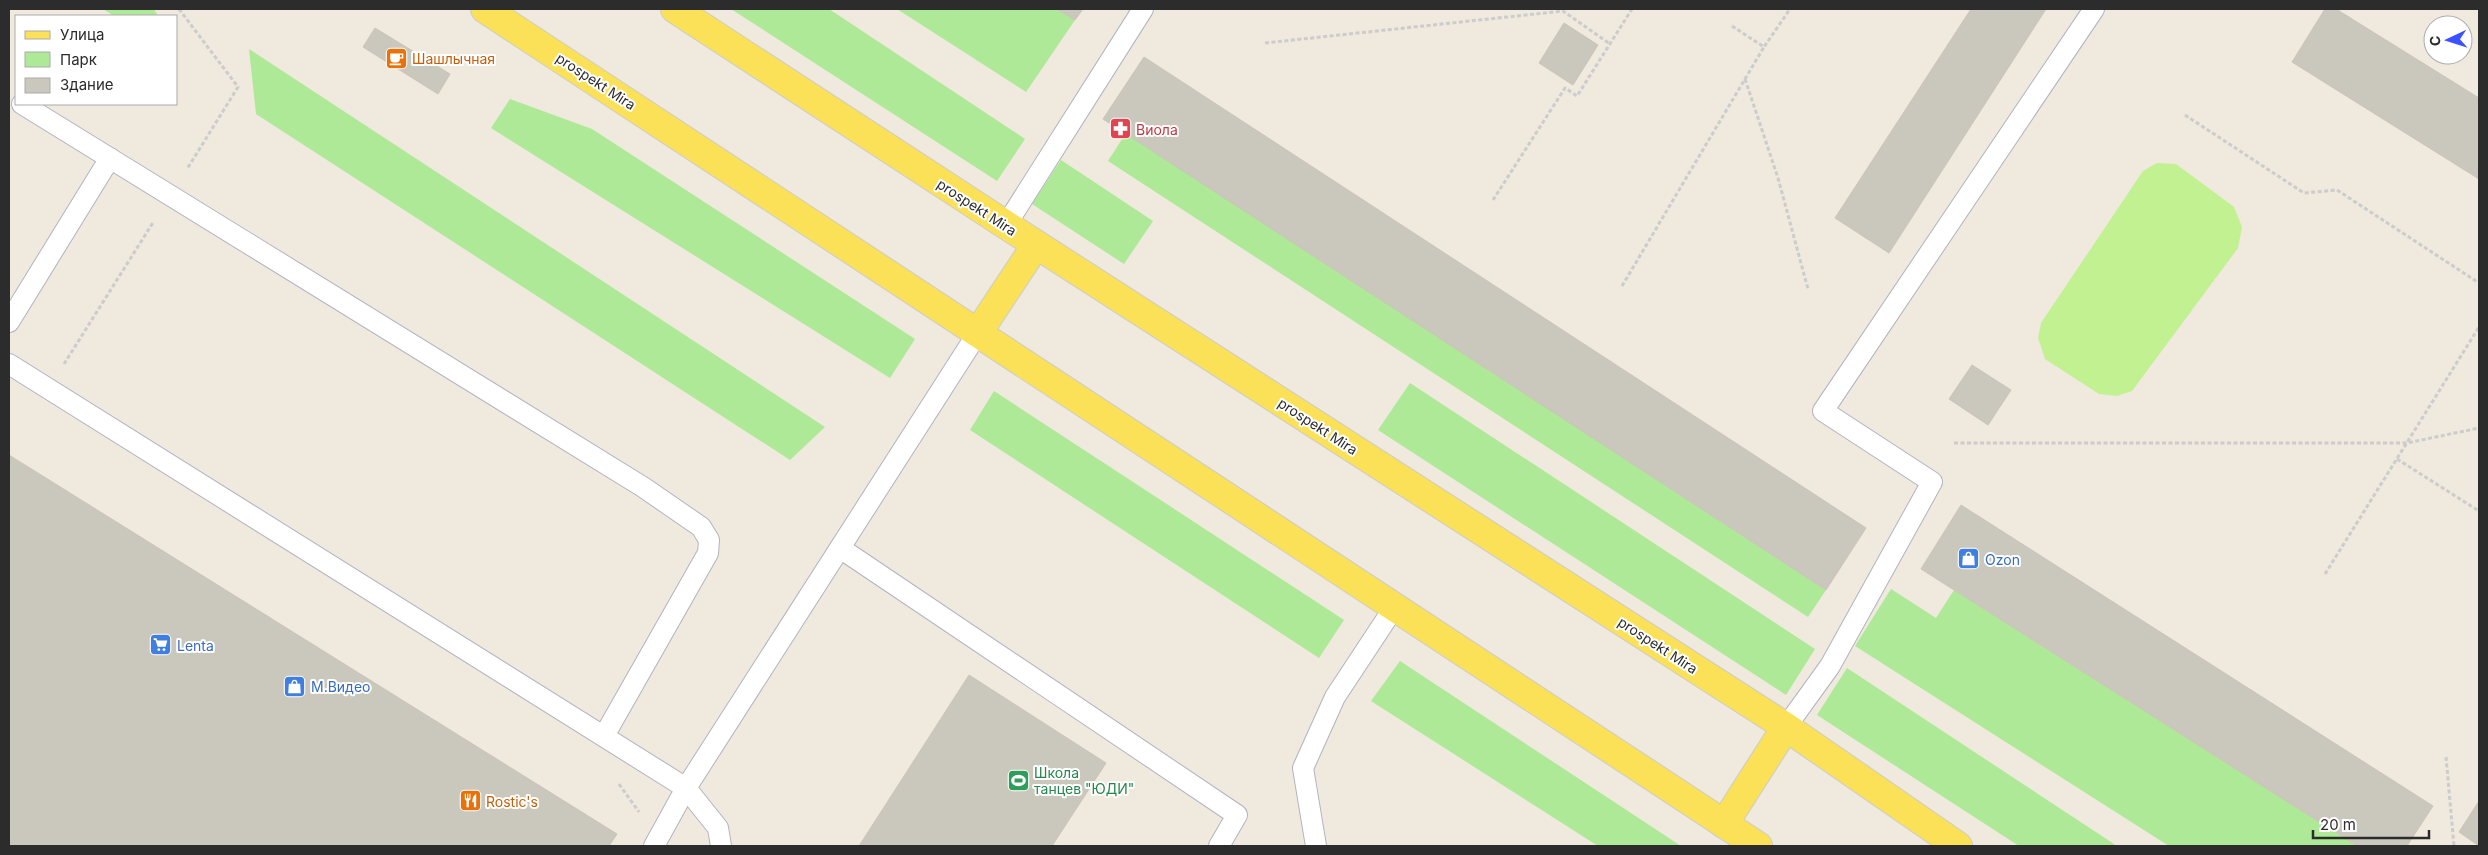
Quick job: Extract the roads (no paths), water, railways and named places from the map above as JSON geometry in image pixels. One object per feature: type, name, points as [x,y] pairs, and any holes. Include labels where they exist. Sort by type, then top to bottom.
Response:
[{"type":"main road","name":"prospekt Mira","points":[[486,9],[1758,846]]},
{"type":"main road","name":"prospekt Mira","points":[[675,9],[1036,245],[1786,728],[1958,846]]},
{"type":"main road","points":[[979,332],[1036,245]]},
{"type":"main road","points":[[1724,824],[1786,728]]},
{"type":"lane","points":[[1006,225],[1143,9]]},
{"type":"lane","points":[[1786,728],[1830,666],[1932,482],[1823,411],[2094,9]]},
{"type":"lane","points":[[24,105],[644,487],[700,527],[709,540],[708,553],[604,736]]},
{"type":"lane","points":[[9,322],[110,158]]},
{"type":"lane","points":[[654,846],[686,788],[979,332]]},
{"type":"lane","points":[[9,364],[686,788],[718,828],[721,846]]},
{"type":"lane","points":[[840,548],[1237,815],[1219,846]]},
{"type":"lane","points":[[1316,846],[1303,768],[1335,697],[1394,606]]},
{"type":"place","name":"Шашлычная","points":[[396,58]]},
{"type":"place","name":"Виола","points":[[1120,129]]},
{"type":"place","name":"Ozon","points":[[1969,559]]},
{"type":"place","name":"Lenta","points":[[161,645]]},
{"type":"place","name":"М.Видео","points":[[295,686]]},
{"type":"place","name":"Школа танцев \"ЮДИ\"","points":[[1018,780]]},
{"type":"place","name":"Rostic's","points":[[470,801]]}]
